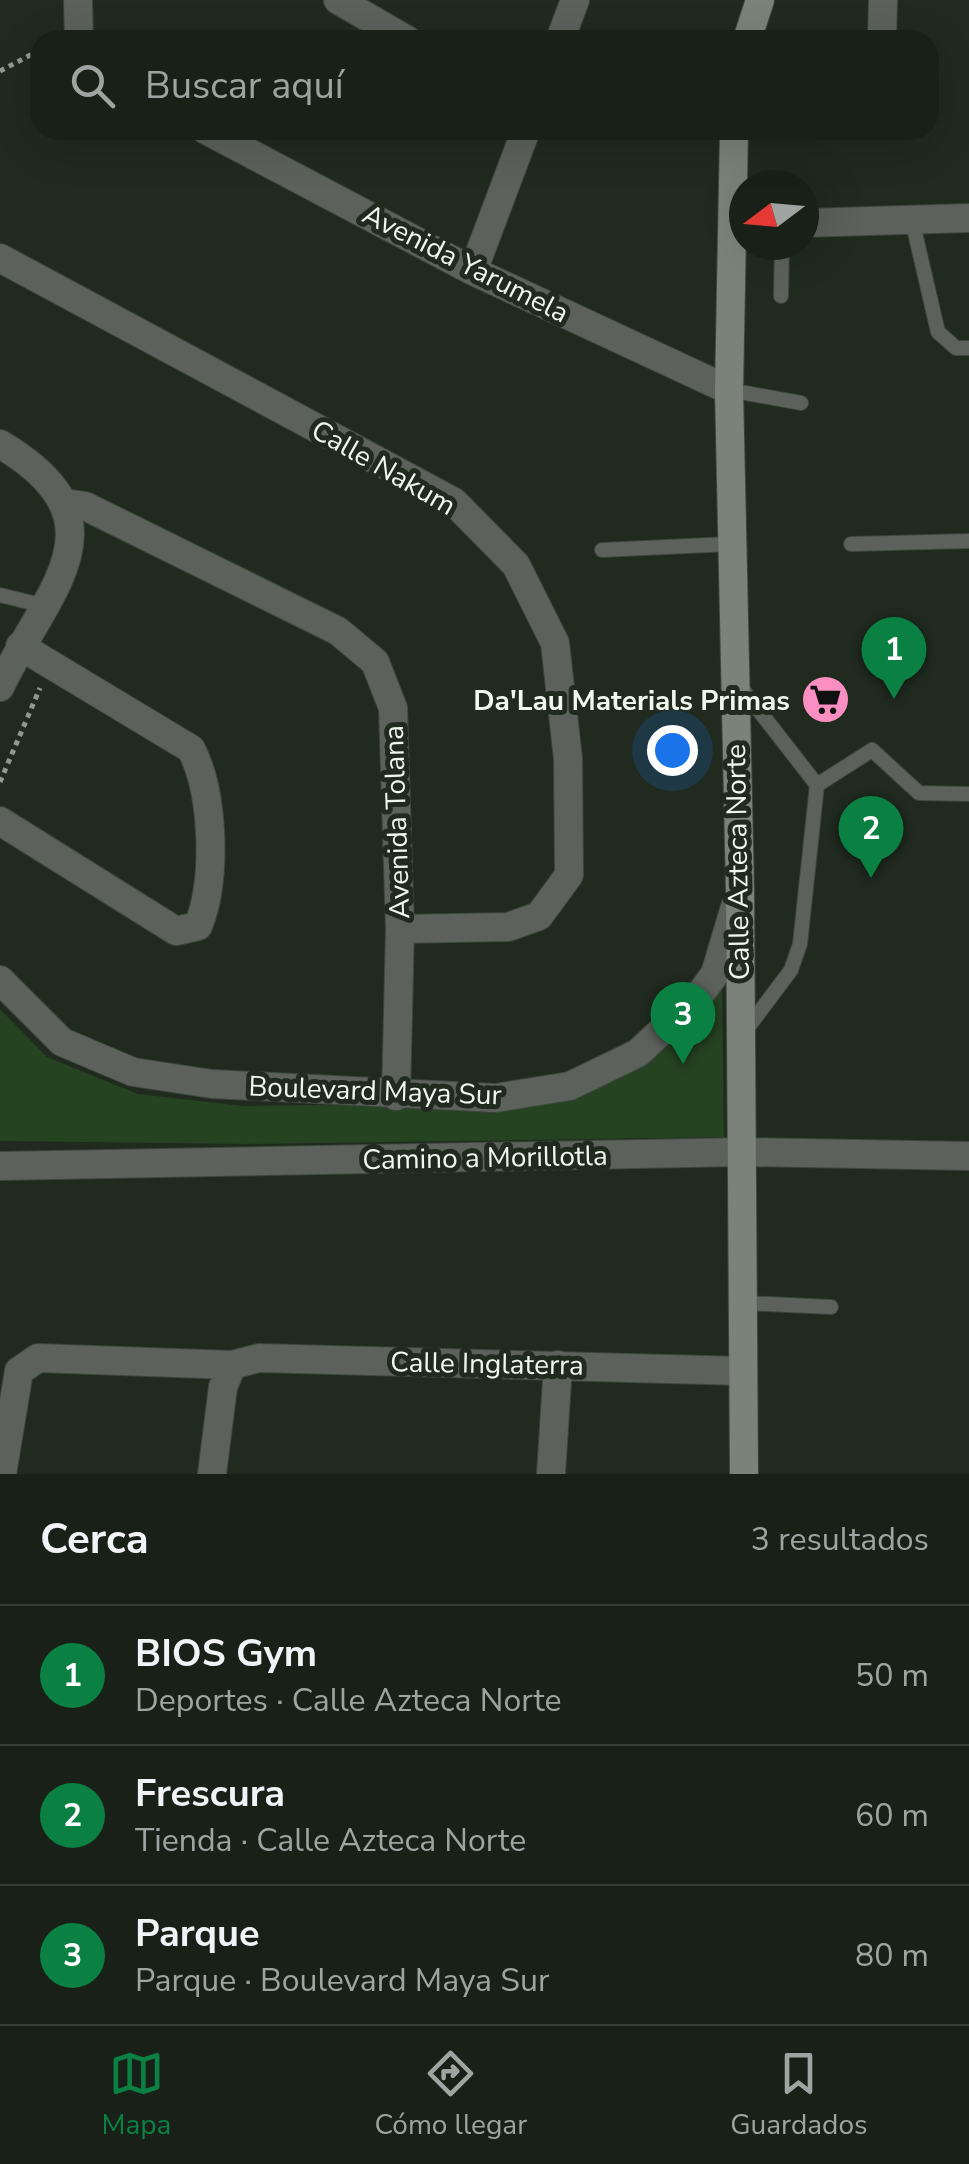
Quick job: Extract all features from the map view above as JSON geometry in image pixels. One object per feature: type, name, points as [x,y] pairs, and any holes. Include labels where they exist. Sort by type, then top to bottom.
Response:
[{"type":"main road","points":[[751,30],[760,0]]},
{"type":"main road","name":"Calle Azteca Norte","points":[[734,140],[736,170]]},
{"type":"main road","name":"Calle Azteca Norte","points":[[736,260],[729,390],[730,544],[740,891],[744,1474]]},
{"type":"street","points":[[78,0],[79,30]]},
{"type":"street","points":[[338,0],[390,30]]},
{"type":"street","points":[[564,30],[575,0]]},
{"type":"street","points":[[882,30],[883,0]]},
{"type":"street","name":"Avenida Yarumela","points":[[225,140],[474,270],[729,390]]},
{"type":"street","points":[[474,270],[522,140]]},
{"type":"street","points":[[819,223],[969,218]]},
{"type":"street","name":"Calle Nakum","points":[[0,258],[454,502],[516,564],[555,643],[568,758],[568,875],[538,916],[508,927],[400,930]]},
{"type":"street","points":[[0,444],[32,468],[65,503],[71,531],[69,559],[0,687]]},
{"type":"street","name":"Avenida Tolana","points":[[65,503],[85,506],[338,631],[375,662],[392,708],[400,930],[396,1096]]},
{"type":"street","points":[[0,822],[176,931],[198,926],[209,899],[207,796],[202,770],[191,748],[20,646]]},
{"type":"street","name":"Boulevard Maya Sur","points":[[0,980],[62,1042],[133,1072],[212,1084],[396,1096],[525,1094],[570,1086],[622,1063],[650,1042],[715,974],[740,891]]},
{"type":"street","name":"Camino a Morillotla","points":[[0,1166],[742,1152],[969,1156]]},
{"type":"street","name":"Calle Inglaterra","points":[[2,1474],[19,1371],[38,1358],[232,1365],[259,1358],[744,1371]]},
{"type":"street","points":[[551,1474],[558,1364]]},
{"type":"street","points":[[212,1474],[223,1387],[232,1365]]},
{"type":"lane","points":[[912,220],[938,332],[956,348],[969,348]]},
{"type":"lane","points":[[781,296],[782,260]]},
{"type":"lane","points":[[729,390],[801,403]]},
{"type":"lane","points":[[851,544],[969,540]]},
{"type":"lane","points":[[602,550],[730,544]]},
{"type":"lane","points":[[0,595],[45,606]]},
{"type":"lane","points":[[732,677],[817,785],[800,944],[792,970],[739,1039]]},
{"type":"lane","points":[[817,785],[872,750],[919,793],[969,794]]},
{"type":"lane","points":[[743,1303],[831,1307]]},
{"type":"path","points":[[0,70],[30,55]]},
{"type":"green space","points":[[722,980],[724,1137],[246,1144],[0,1141],[0,1009],[47,1057],[138,1094],[244,1106],[480,1103],[580,1094],[636,1070]]},
{"type":"place","name":"BIOS Gym","points":[[894,699]]},
{"type":"place","name":"Da'Lau Materials Primas","points":[[825,700]]},
{"type":"place","name":"Frescura","points":[[871,878]]},
{"type":"place","name":"Parque","points":[[683,1064]]}]
